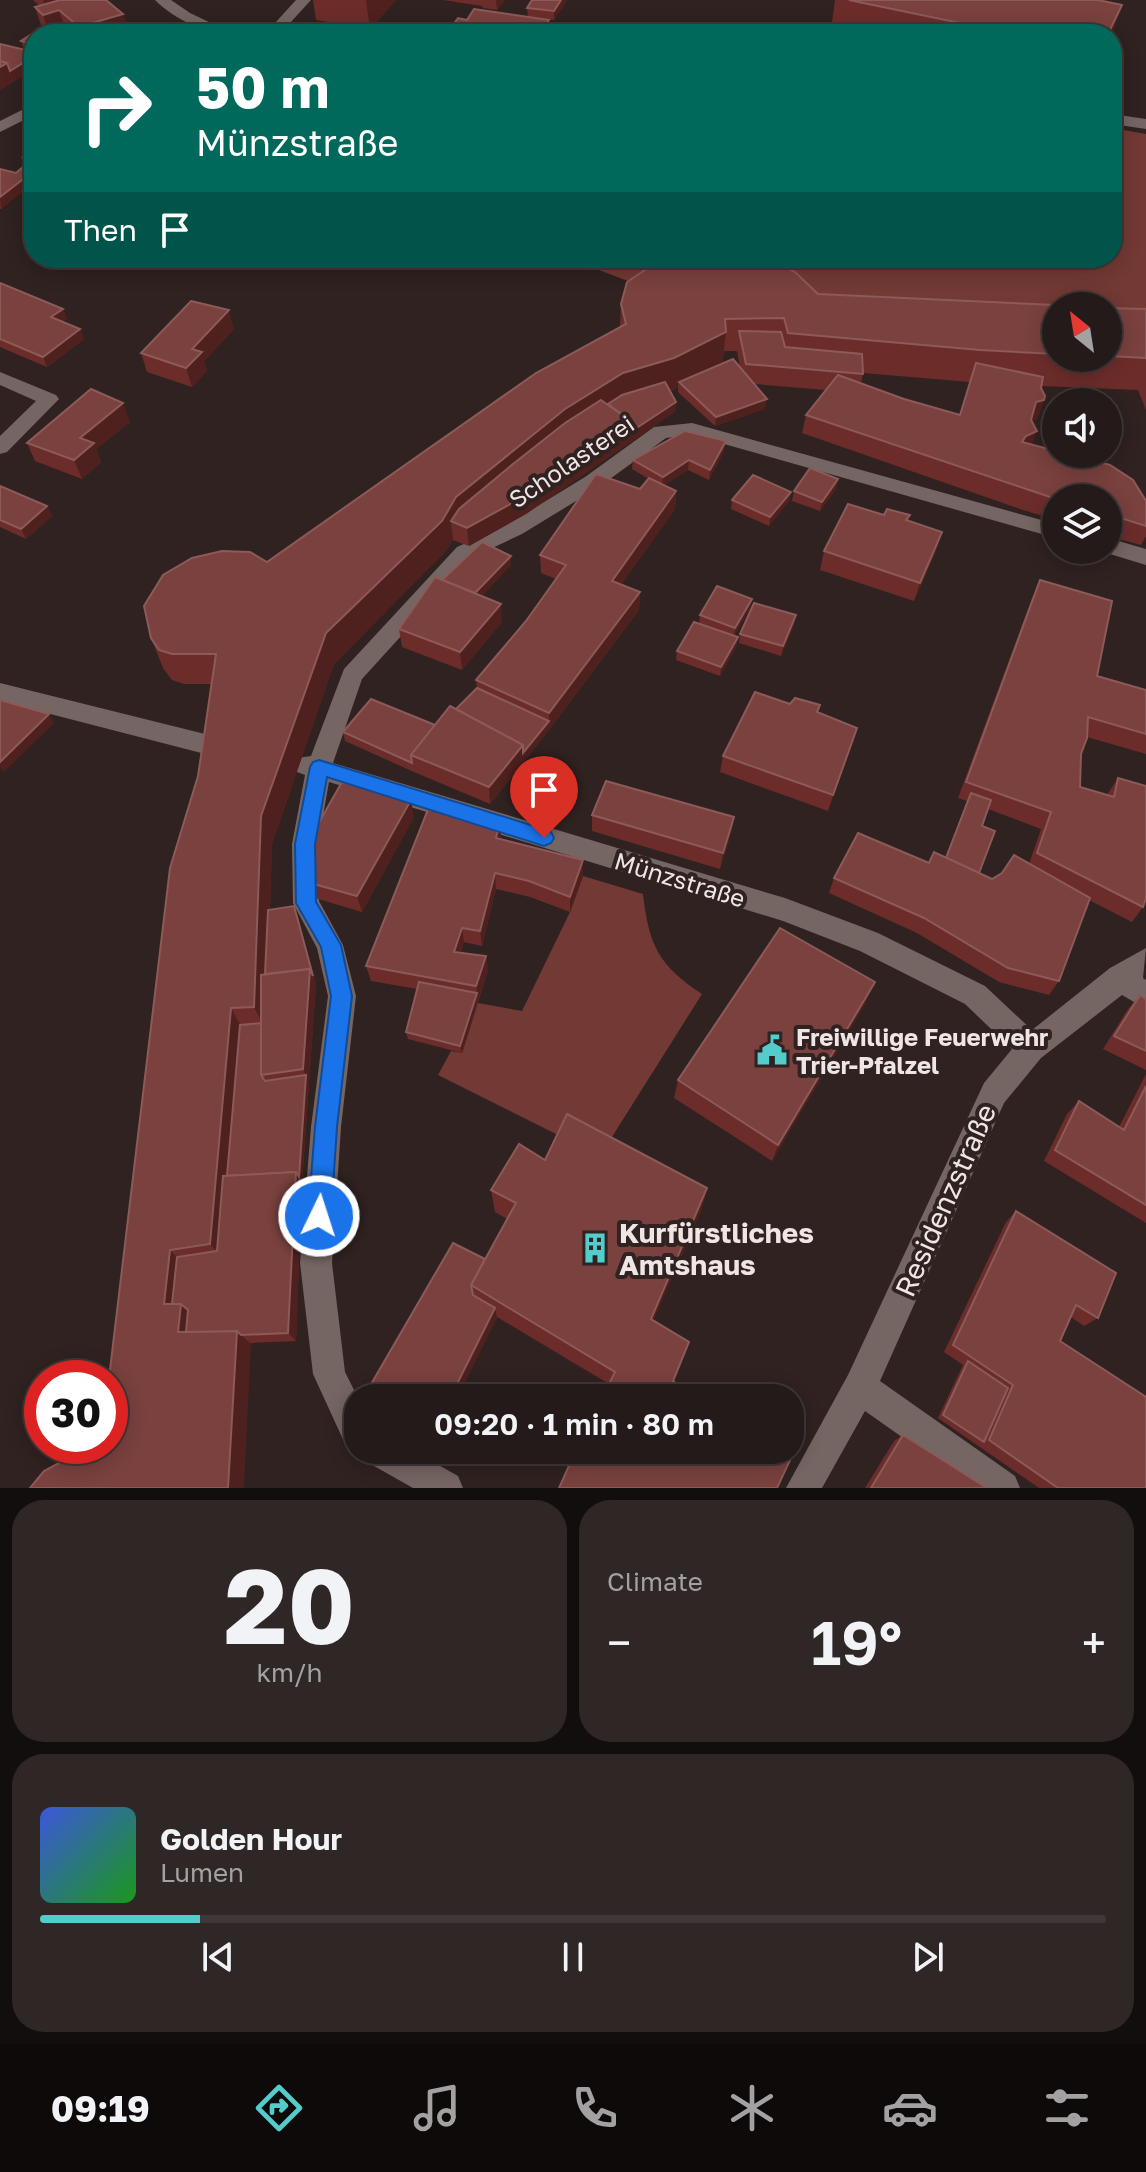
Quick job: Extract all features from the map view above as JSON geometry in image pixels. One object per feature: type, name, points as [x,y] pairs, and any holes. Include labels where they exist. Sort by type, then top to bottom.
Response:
[{"type":"street","points":[[162,0],[204,24]]},
{"type":"street","points":[[281,24],[304,0]]},
{"type":"street","points":[[0,127],[24,114]]},
{"type":"street","points":[[1122,120],[1146,124]]},
{"type":"street","points":[[0,378],[49,399],[0,447]]},
{"type":"street","name":"Scholasterei","points":[[344,1405],[329,1374],[316,1263],[326,1127],[342,996],[330,945],[306,903],[305,844],[311,766],[352,675],[465,552],[515,529],[592,482],[661,432],[692,429],[1042,527]]},
{"type":"street","points":[[1122,550],[1146,557]]},
{"type":"street","points":[[0,692],[209,745]]},
{"type":"street","name":"Münzstraße","points":[[311,766],[785,910],[869,942],[975,995],[1031,1048]]},
{"type":"street","name":"Residenzstraße","points":[[803,1488],[860,1387],[994,1093],[1031,1048],[1146,960]]},
{"type":"street","points":[[1120,977],[1146,996]]},
{"type":"street","points":[[860,1387],[1003,1488]]},
{"type":"street","points":[[404,1464],[446,1488]]},
{"type":"shaded area","points":[[1122,130],[1146,134],[1146,342],[1122,341],[1122,292],[1042,292],[1042,336],[636,284],[594,268],[1122,268]]},
{"type":"shaded area","points":[[583,876],[643,894],[649,927],[658,952],[675,973],[702,994],[600,1156],[438,1075],[451,1051],[462,1053],[478,1003],[522,1011],[570,912]]},
{"type":"building","points":[[60,0],[106,0],[123,14],[89,24],[75,24],[59,10],[43,15],[35,7]]},
{"type":"building","points":[[532,0],[561,0],[554,11],[527,8]]},
{"type":"building","points":[[849,0],[1098,0],[1122,5],[1113,24],[965,24]]},
{"type":"building","points":[[474,9],[549,20],[546,24],[454,24],[458,18],[467,20]]},
{"type":"building","points":[[0,44],[24,50],[24,62],[10,71],[7,63],[0,61]]},
{"type":"building","points":[[24,166],[24,180],[0,197],[0,169],[16,173]]},
{"type":"building","points":[[648,268],[787,268],[818,294],[1042,304],[1042,353],[788,333],[784,318],[725,319],[726,332],[674,358],[623,373],[565,409],[456,497],[442,521],[326,633],[261,816],[254,1007],[231,1008],[210,1244],[170,1250],[164,1304],[181,1304],[178,1332],[237,1331],[228,1488],[30,1488],[44,1471],[57,1464],[128,1464],[128,1360],[111,1360],[170,868],[198,776],[216,654],[172,654],[159,650],[151,638],[144,606],[163,575],[192,558],[222,551],[250,552],[267,562],[536,373],[626,324],[621,304],[627,282]]},
{"type":"building","points":[[0,283],[63,309],[51,317],[80,329],[43,357],[0,339]]},
{"type":"building","points":[[191,301],[229,310],[192,349],[202,352],[186,368],[141,353]]},
{"type":"building","points":[[1122,308],[1146,309],[1146,358],[1122,357]]},
{"type":"building","points":[[739,331],[781,332],[785,347],[862,354],[863,374],[746,364]]},
{"type":"building","points":[[733,359],[767,399],[716,417],[679,382]]},
{"type":"building","points":[[976,363],[1043,377],[1042,400],[1036,402],[1031,420],[1037,431],[1026,436],[1022,442],[1042,447],[1042,468],[1115,468],[1133,480],[1146,501],[1146,526],[1122,518],[1122,484],[1042,484],[1042,494],[806,415],[838,375],[960,415]]},
{"type":"building","points":[[665,382],[676,402],[632,431],[632,422],[608,404],[622,395]]},
{"type":"building","points":[[91,389],[123,403],[80,438],[94,443],[74,460],[27,443]]},
{"type":"building","points":[[601,400],[632,422],[525,496],[467,528],[451,521],[459,509],[513,464],[565,423]]},
{"type":"building","points":[[685,431],[726,441],[710,470],[689,460],[663,477],[633,460]]},
{"type":"building","points":[[810,468],[838,479],[822,502],[794,491]]},
{"type":"building","points":[[596,474],[640,489],[649,478],[676,491],[612,581],[640,592],[549,713],[476,680],[526,621],[566,565],[540,555]]},
{"type":"building","points":[[753,475],[791,492],[770,517],[732,500]]},
{"type":"building","points":[[0,486],[47,506],[21,529],[0,520]]},
{"type":"building","points":[[848,504],[884,515],[887,509],[910,515],[906,520],[942,532],[920,583],[824,551]]},
{"type":"building","points":[[482,542],[511,556],[475,593],[442,580]]},
{"type":"building","points":[[435,577],[501,604],[460,652],[399,629]]},
{"type":"building","points":[[1040,580],[1112,601],[1097,676],[1146,690],[1146,734],[1088,717],[1087,738],[1081,754],[1080,787],[1114,797],[1118,778],[1146,786],[1146,898],[1143,907],[1037,853],[1051,812],[966,782]]},
{"type":"building","points":[[717,586],[752,599],[735,628],[700,615]]},
{"type":"building","points":[[754,603],[796,615],[783,646],[740,634]]},
{"type":"building","points":[[694,622],[738,637],[721,667],[677,651]]},
{"type":"building","points":[[477,688],[549,721],[523,753],[523,745],[456,709]]},
{"type":"building","points":[[755,692],[790,704],[795,698],[820,705],[817,712],[857,728],[833,795],[723,756]]},
{"type":"building","points":[[371,699],[435,725],[411,755],[412,763],[343,732]]},
{"type":"building","points":[[0,700],[49,714],[0,762]]},
{"type":"building","points":[[450,706],[523,745],[489,787],[411,755]]},
{"type":"building","points":[[606,781],[734,817],[723,853],[592,815]]},
{"type":"building","points":[[342,782],[411,800],[357,896],[310,883],[317,826]]},
{"type":"building","points":[[971,793],[991,800],[982,826],[995,831],[979,873],[946,858]]},
{"type":"building","points":[[429,807],[500,821],[496,838],[583,860],[570,897],[529,881],[495,873],[480,931],[462,928],[454,952],[486,956],[476,986],[366,966]]},
{"type":"building","points":[[858,833],[929,863],[934,852],[992,879],[1002,873],[1014,855],[1090,898],[1059,981],[1008,968],[924,918],[834,878]]},
{"type":"building","points":[[294,906],[313,976],[310,969],[265,974],[268,910]]},
{"type":"building","name":"Freiwillige Feuerwehr Trier-Pfalzel","points":[[780,928],[875,982],[778,1145],[678,1080]]},
{"type":"building","points":[[310,969],[303,1069],[261,1075],[261,975]]},
{"type":"building","points":[[419,982],[477,993],[460,1046],[406,1032]]},
{"type":"building","points":[[1140,995],[1146,999],[1146,1051],[1114,1036]]},
{"type":"building","points":[[261,1023],[261,1075],[265,1081],[306,1075],[299,1177],[296,1172],[227,1176],[240,1025]]},
{"type":"building","points":[[1146,1086],[1146,1205],[1055,1150],[1079,1101],[1124,1130]]},
{"type":"building","name":"Kurfürstliches Amtshaus","points":[[567,1114],[707,1188],[651,1319],[689,1342],[673,1381],[678,1384],[609,1384],[615,1372],[471,1285],[516,1203],[491,1190],[519,1144],[545,1160]]},
{"type":"building","points":[[296,1172],[288,1333],[241,1335],[237,1331],[186,1332],[188,1310],[181,1304],[172,1304],[177,1257],[217,1251],[223,1176]]},
{"type":"building","points":[[1016,1211],[1116,1273],[1098,1318],[1076,1305],[1060,1341],[1146,1397],[1146,1488],[1058,1488],[989,1440],[1013,1385],[953,1345]]},
{"type":"building","points":[[453,1243],[485,1259],[471,1285],[473,1295],[495,1308],[457,1384],[371,1384]]},
{"type":"building","points":[[968,1361],[1008,1388],[984,1442],[943,1415]]},
{"type":"building","points":[[903,1435],[987,1488],[871,1488]]},
{"type":"building","points":[[570,1464],[788,1464],[777,1488],[559,1488]]},
{"type":"place","name":"Freiwillige Feuerwehr Trier-Pfalzel","points":[[772,1050]]},
{"type":"place","name":"Kurfürstliches Amtshaus","points":[[595,1248]]},
{"type":"route","points":[[319,1216],[342,996],[330,945],[306,903],[305,844],[319,767],[544,838]]}]
